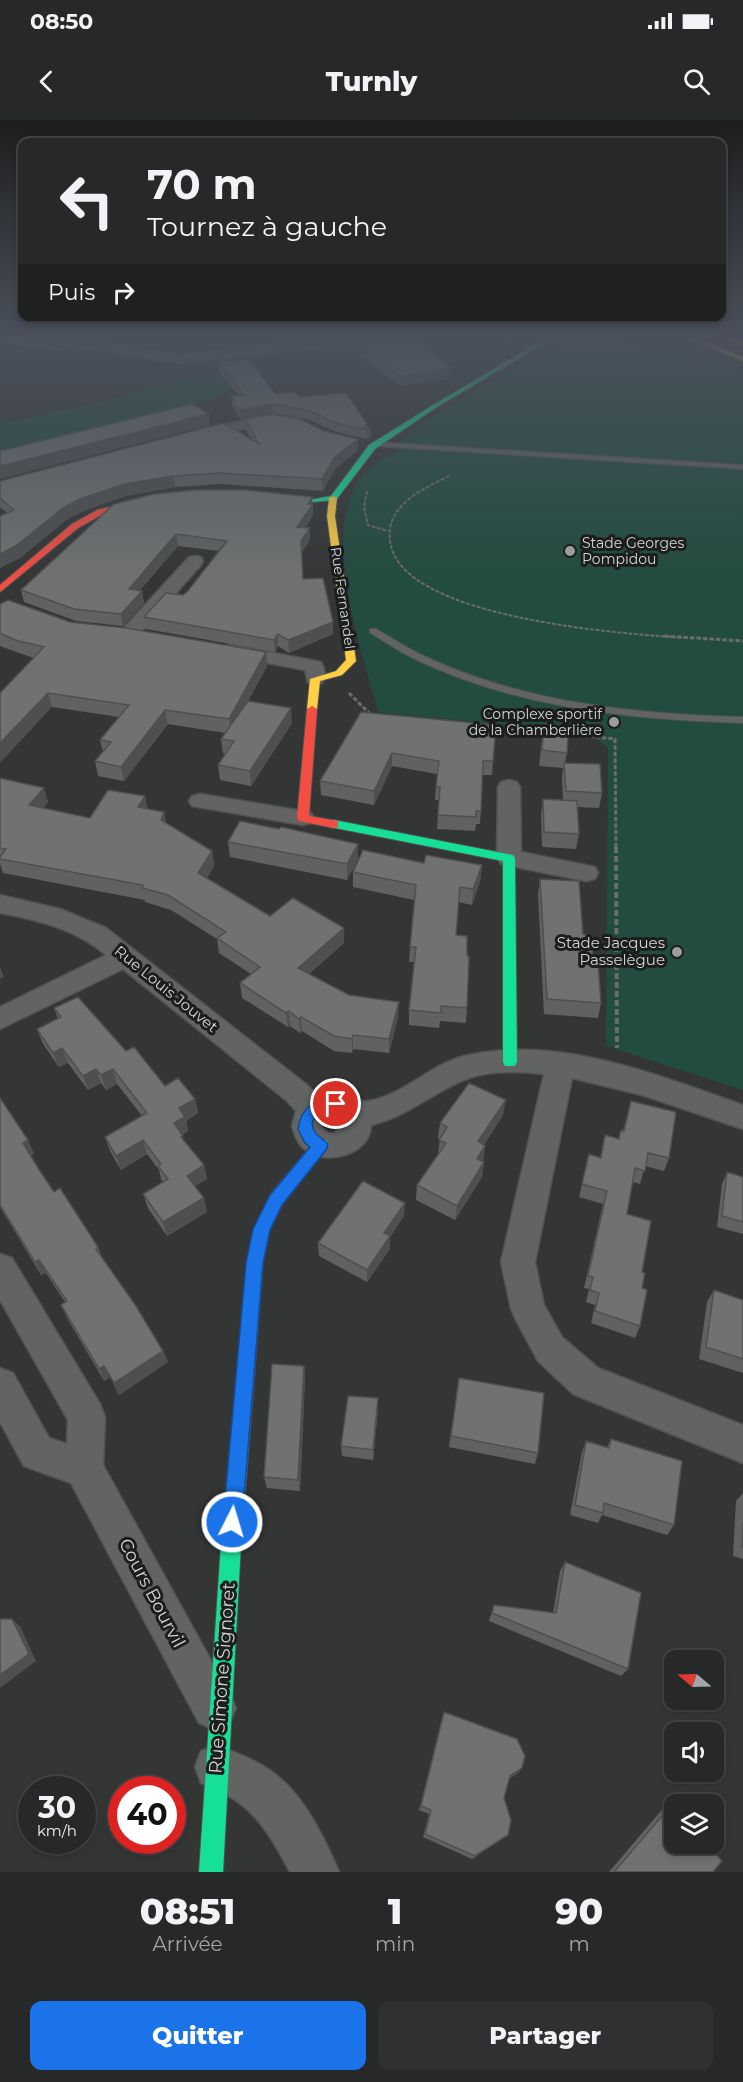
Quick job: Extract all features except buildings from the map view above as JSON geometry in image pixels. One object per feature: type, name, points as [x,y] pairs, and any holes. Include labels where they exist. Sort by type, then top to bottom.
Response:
[{"type":"street","points":[[180,439],[273,419],[294,423]]},
{"type":"street","points":[[304,501],[333,498],[370,445],[414,419]]},
{"type":"street","points":[[4,598],[83,522],[100,513],[166,497]]},
{"type":"street","name":"Rue Fernandel","points":[[323,677],[339,673],[351,661],[331,516],[333,498]]},
{"type":"street","points":[[129,634],[195,561]]},
{"type":"street","points":[[107,632],[153,638]]},
{"type":"street","points":[[211,648],[314,666],[323,677],[303,819]]},
{"type":"street","points":[[509,787],[510,1062]]},
{"type":"street","points":[[200,801],[586,873]]},
{"type":"street","name":"Rue Louis Jouvet","points":[[0,904],[41,912],[79,925],[105,939],[297,1093],[313,1110]]},
{"type":"street","points":[[0,1019],[125,957]]},
{"type":"street","points":[[355,1116],[381,1111],[462,1069],[510,1062],[560,1065],[617,1076],[743,1117]]},
{"type":"street","points":[[560,1065],[518,1262],[528,1309],[550,1349],[586,1381],[743,1444]]},
{"type":"street","points":[[336,1104],[347,1108],[355,1116],[357,1128],[350,1140],[336,1146],[321,1145],[310,1138],[305,1129],[307,1119],[313,1110],[324,1105],[336,1104]]},
{"type":"street","name":"Rue Simone Signoret","points":[[211,1872],[231,1544],[255,1263],[262,1229],[276,1200],[321,1145]]},
{"type":"street","points":[[0,1269],[87,1417],[84,1468],[37,1453],[0,1386]]},
{"type":"street","name":"Cours Bourvil","points":[[84,1468],[220,1718]]},
{"type":"street","points":[[216,1767],[252,1785],[272,1804],[288,1822],[315,1872]]},
{"type":"lane","points":[[370,445],[743,467]]},
{"type":"lane","points":[[373,631],[427,662],[486,684],[545,699],[612,711],[705,720],[743,720]]},
{"type":"path","points":[[449,476],[414,494],[398,508],[388,531],[392,556],[406,573],[438,594],[490,612],[529,621],[586,629],[743,641]]},
{"type":"path","points":[[368,487],[364,507],[368,525],[388,531]]},
{"type":"path","points":[[323,677],[374,717]]},
{"type":"path","points":[[488,728],[615,739],[617,1076]]},
{"type":"green space","points":[[21,419],[135,419],[0,454],[0,423]]},
{"type":"green space","name":"Complexe sportif de la Chamberlière","points":[[430,419],[743,419],[743,1090],[606,1046],[608,748],[591,733],[378,712],[351,608],[345,568],[344,529],[351,495],[369,469],[399,452],[403,440]]},
{"type":"traffic: fast","points":[[313,500],[333,498],[372,447],[415,419]]},
{"type":"traffic: fast","points":[[334,824],[509,858],[510,1062]]},
{"type":"traffic: fast","points":[[211,1872],[231,1544],[255,1263],[262,1229],[276,1200],[321,1145]]},
{"type":"traffic: slow","points":[[312,709],[315,679],[339,673],[351,661],[331,516],[333,498]]},
{"type":"traffic: jam","points":[[0,589],[75,526],[100,512],[151,499]]},
{"type":"traffic: jam","points":[[312,709],[303,818],[334,824]]},
{"type":"place","name":"Stade Georges Pompidou","points":[[570,551]]},
{"type":"place","name":"Complexe sportif de la Chamberlière","points":[[614,722]]},
{"type":"place","name":"Stade Jacques Passelègue","points":[[677,952]]},
{"type":"route","points":[[232,1522],[255,1263],[262,1229],[276,1200],[321,1145],[310,1138],[305,1129],[307,1119],[313,1110],[324,1105],[336,1104]]}]
